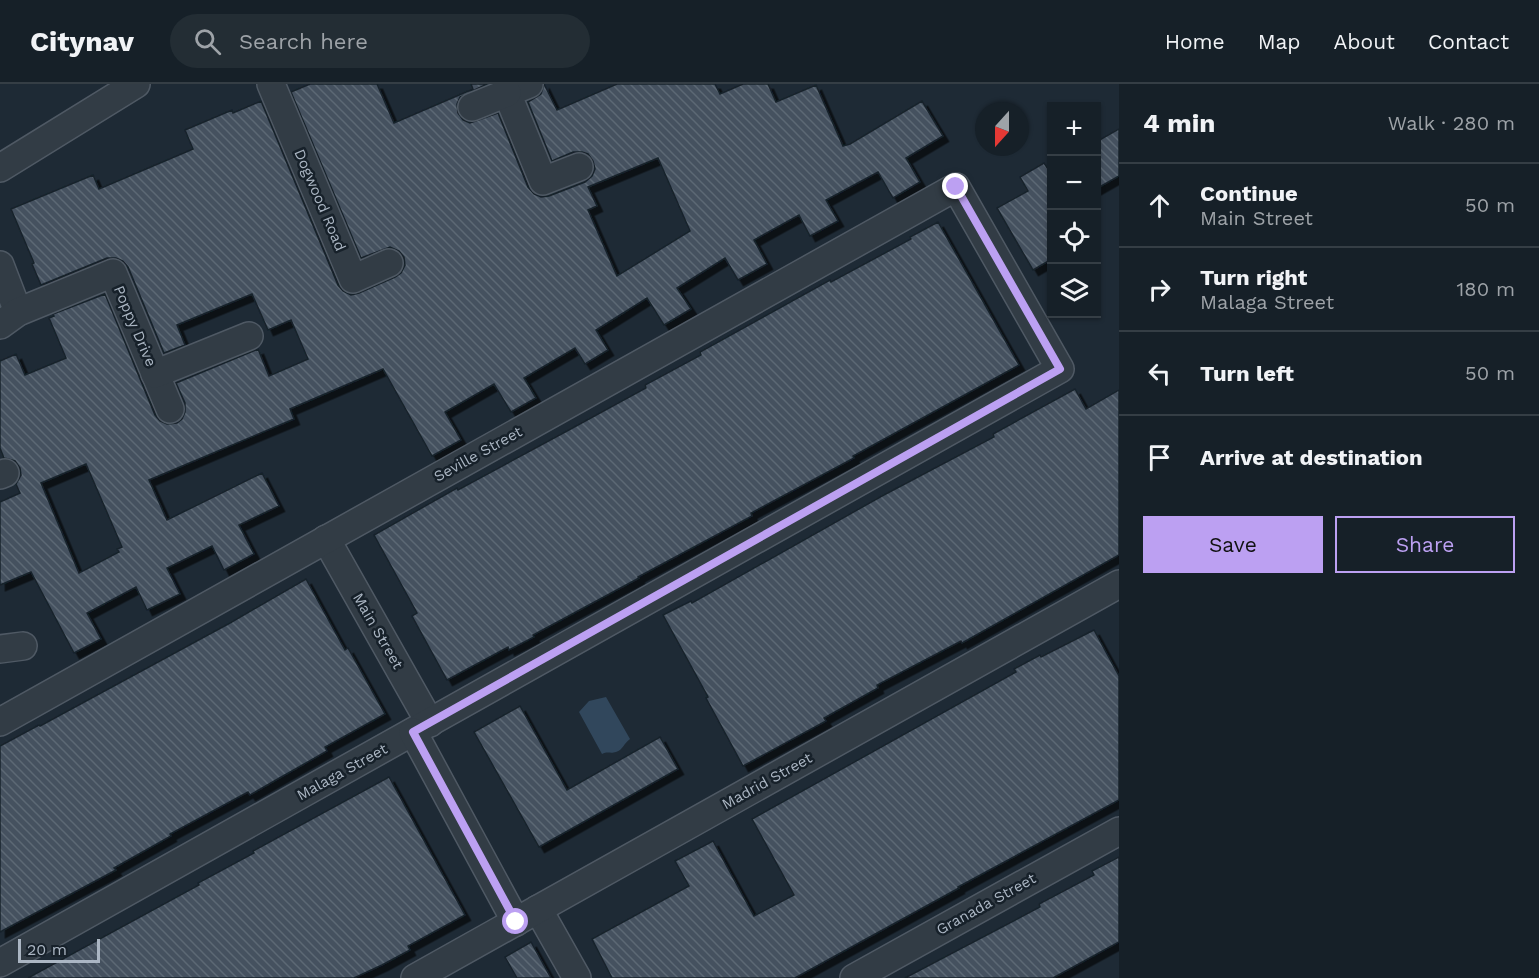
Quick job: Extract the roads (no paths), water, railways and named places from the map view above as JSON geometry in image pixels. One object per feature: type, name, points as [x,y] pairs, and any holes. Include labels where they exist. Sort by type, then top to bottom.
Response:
[{"type":"street","points":[[0,168],[136,84]]},
{"type":"street","name":"Dogwood Road","points":[[271,84],[353,279],[389,263]]},
{"type":"street","points":[[472,107],[518,88],[543,181],[579,167]]},
{"type":"street","name":"Malaga Street","points":[[0,963],[1060,369],[956,187]]},
{"type":"street","name":"Seville Street","points":[[0,722],[956,187]]},
{"type":"street","name":"Poppy Drive","points":[[0,265],[9,318],[113,273],[154,374]]},
{"type":"street","points":[[170,409],[154,374],[249,336]]},
{"type":"street","name":"Main Street","points":[[326,539],[421,728],[527,916],[577,978]]},
{"type":"street","name":"Madrid Street","points":[[415,978],[1119,584]]},
{"type":"street","name":"Granada Street","points":[[854,978],[1119,831]]},
{"type":"water","points":[[606,697],[630,739],[618,751],[602,754],[579,712],[589,701]]}]
